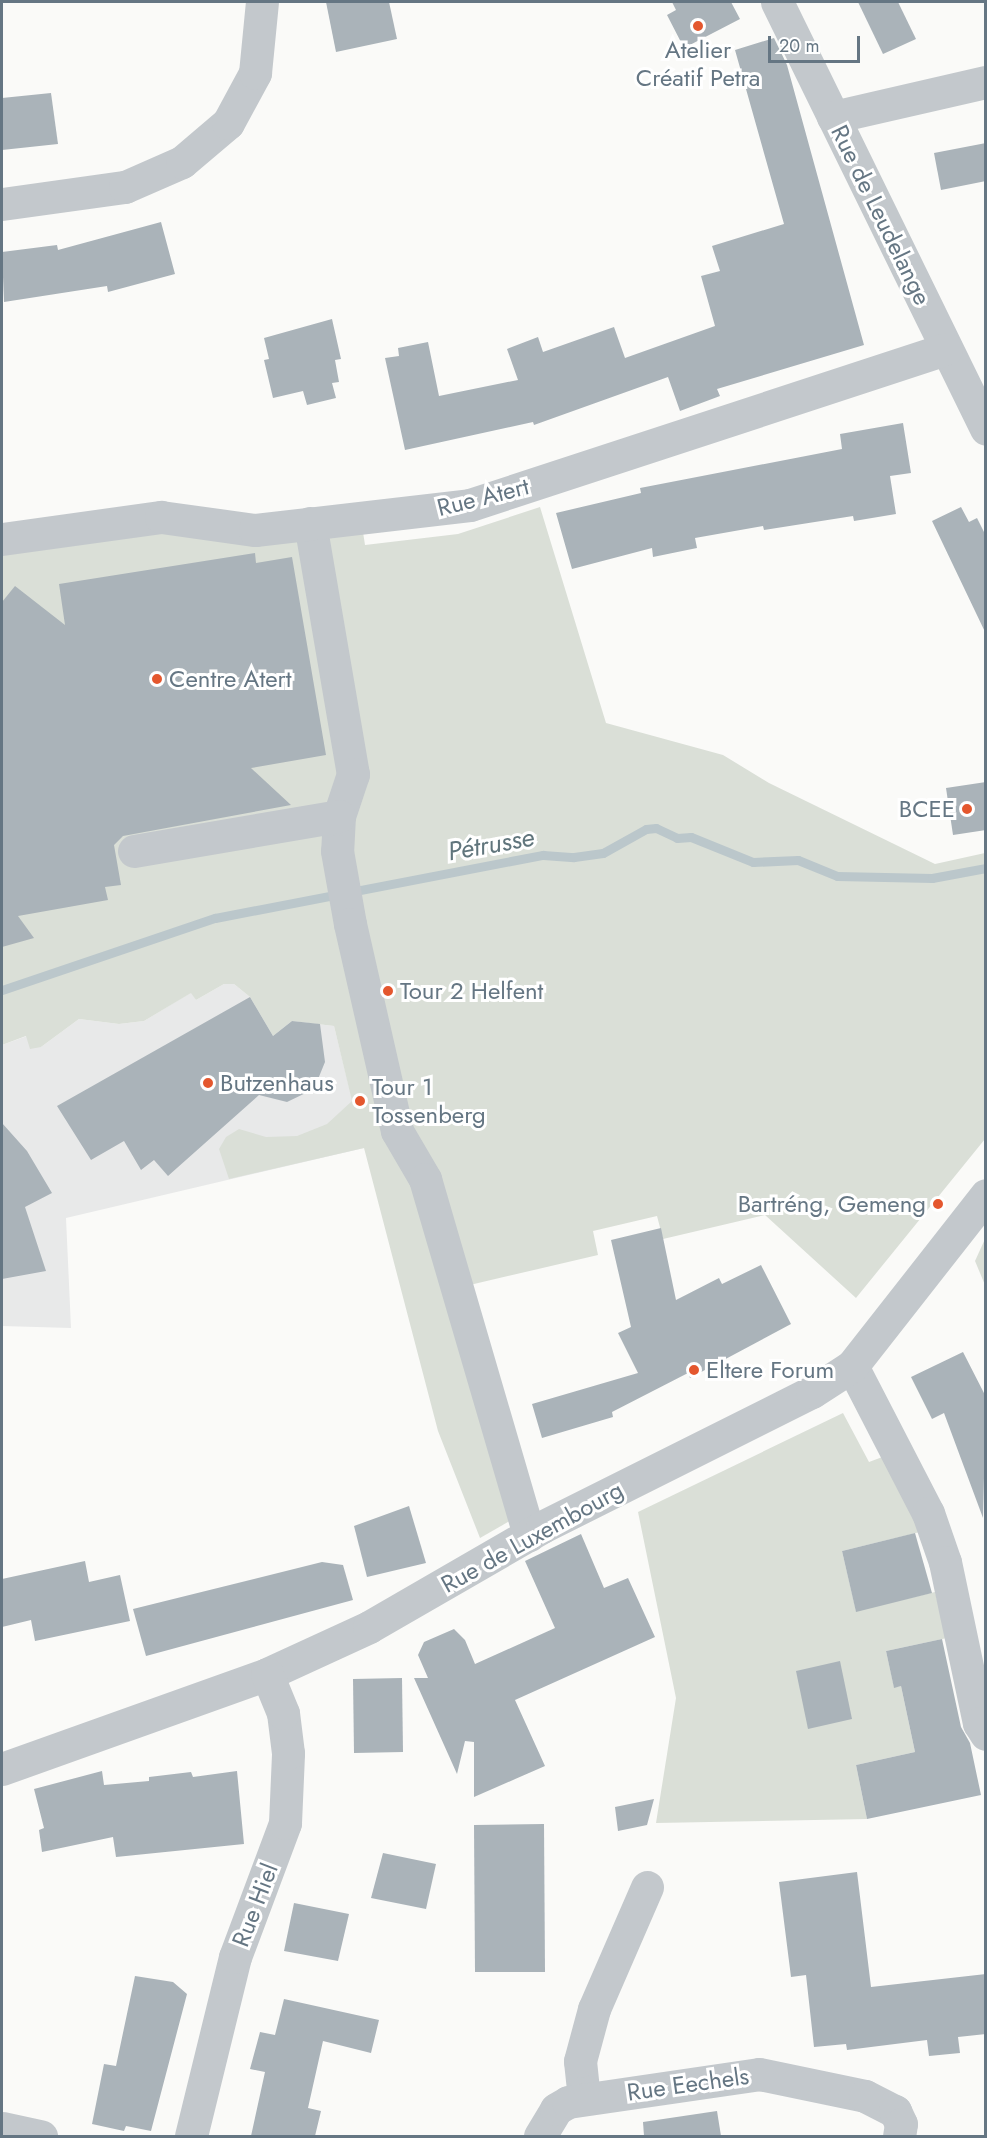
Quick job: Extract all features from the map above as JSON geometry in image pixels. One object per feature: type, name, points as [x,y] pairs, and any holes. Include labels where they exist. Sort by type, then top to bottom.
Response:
[{"type":"street","points":[[2,204],[124,188],[182,162],[228,123],[255,73],[262,2]]},
{"type":"street","name":"Rue de Leudelange","points":[[777,2],[986,428]]},
{"type":"street","points":[[833,117],[986,82]]},
{"type":"street","name":"Rue Atert","points":[[2,539],[161,517],[255,530],[470,505],[946,349]]},
{"type":"street","points":[[310,523],[354,774],[339,816],[338,858],[349,918],[397,1131],[425,1179],[529,1535]]},
{"type":"street","points":[[134,851],[339,816]]},
{"type":"street","name":"Rue de Luxembourg","points":[[2,1769],[267,1674],[369,1627],[454,1581],[529,1535],[812,1392],[852,1366],[986,1195]]},
{"type":"street","points":[[852,1366],[928,1513],[945,1562],[979,1723],[986,1734]]},
{"type":"street","name":"Rue Hiel","points":[[191,2136],[235,1957],[285,1823],[288,1753],[283,1713],[267,1674]]},
{"type":"street","points":[[584,2099],[580,2061],[594,2009],[647,1887]]},
{"type":"street","name":"Rue Eechels","points":[[540,2136],[556,2109],[584,2099],[759,2074],[865,2096],[897,2124]]},
{"type":"street","points":[[2,2128],[41,2136]]},
{"type":"shaded area","points":[[540,507],[606,723],[723,755],[769,783],[935,864],[985,853],[985,1139],[856,1298],[765,1215],[663,1239],[657,1216],[593,1231],[598,1255],[457,1288],[522,1514],[480,1538],[438,1431],[364,1148],[229,1179],[219,1149],[226,1137],[239,1129],[266,1137],[297,1136],[327,1124],[352,1101],[334,1026],[292,1021],[273,1036],[250,997],[234,984],[224,984],[196,1000],[191,993],[144,1021],[119,1024],[79,1019],[41,1047],[30,1049],[26,1036],[2,1045],[2,539],[361,519],[365,545],[458,534]]},
{"type":"shaded area","points":[[224,984],[234,984],[250,997],[273,1036],[292,1021],[334,1026],[364,1148],[66,1218],[71,1328],[2,1326],[2,1045],[27,1036],[41,1047],[79,1019],[119,1024],[144,1021],[192,992],[196,1000]]},
{"type":"shaded area","points":[[985,1239],[985,1285],[975,1261]]},
{"type":"shaded area","points":[[843,1413],[869,1462],[885,1456],[920,1532],[842,1551],[856,1611],[935,1592],[947,1638],[886,1651],[894,1687],[901,1686],[915,1752],[856,1765],[867,1819],[656,1823],[676,1698],[638,1512]]},
{"type":"building","points":[[326,2],[389,2],[397,39],[336,52]]},
{"type":"building","name":"Atelier Créatif Petra","points":[[672,2],[731,2],[740,19],[684,48],[667,15],[676,10]]},
{"type":"building","points":[[858,2],[898,2],[916,39],[883,54]]},
{"type":"building","points":[[774,38],[787,65],[864,345],[717,389],[720,396],[680,411],[668,377],[534,425],[533,422],[405,450],[385,358],[399,356],[398,348],[428,342],[439,396],[518,380],[507,349],[538,337],[543,352],[614,327],[625,358],[715,326],[701,276],[720,271],[712,246],[784,224],[735,50]]},
{"type":"building","points":[[51,93],[58,144],[2,150],[2,98]]},
{"type":"building","points":[[986,143],[986,181],[941,190],[934,153]]},
{"type":"building","points":[[161,222],[175,274],[108,292],[107,286],[4,302],[2,252],[57,245],[58,250]]},
{"type":"building","points":[[332,319],[341,359],[335,360],[339,382],[332,383],[336,398],[307,405],[303,391],[273,398],[264,360],[269,359],[264,338]]},
{"type":"building","points":[[903,423],[911,473],[890,476],[896,514],[854,521],[853,516],[764,530],[763,526],[695,538],[697,548],[653,557],[652,548],[572,569],[556,513],[641,493],[640,488],[842,449],[840,434]]},
{"type":"building","points":[[961,507],[969,522],[977,518],[986,536],[986,634],[932,521]]},
{"type":"building","name":"Centre Atert","points":[[255,553],[256,563],[292,557],[326,755],[251,768],[291,805],[123,836],[114,845],[121,885],[105,887],[108,900],[18,916],[34,938],[2,947],[2,602],[15,586],[65,625],[59,584]]},
{"type":"building","name":"BCEE","points":[[986,782],[986,830],[953,835],[946,788]]},
{"type":"building","name":"Butzenhaus","points":[[250,997],[273,1036],[292,1021],[320,1024],[325,1062],[314,1089],[287,1102],[259,1095],[168,1176],[154,1160],[141,1170],[124,1141],[91,1160],[57,1106]]},
{"type":"building","points":[[2,1123],[27,1151],[52,1193],[25,1207],[46,1271],[2,1279]]},
{"type":"building","points":[[661,1228],[676,1300],[719,1278],[722,1284],[761,1265],[791,1324],[690,1378],[688,1373],[612,1412],[613,1417],[542,1438],[532,1404],[638,1373],[618,1333],[631,1327],[611,1240]]},
{"type":"building","points":[[963,1352],[986,1397],[983,1518],[944,1413],[932,1419],[911,1377]]},
{"type":"building","points":[[409,1506],[426,1563],[367,1577],[354,1526]]},
{"type":"building","points":[[915,1533],[932,1593],[856,1612],[842,1551]]},
{"type":"building","points":[[581,1534],[604,1588],[628,1578],[655,1637],[515,1700],[545,1766],[474,1797],[474,1742],[465,1741],[457,1774],[414,1678],[428,1678],[418,1655],[424,1642],[454,1629],[465,1640],[475,1664],[555,1628],[525,1561]]},
{"type":"building","points":[[85,1561],[89,1582],[120,1575],[130,1621],[35,1641],[31,1620],[2,1627],[2,1579]]},
{"type":"building","points":[[322,1562],[343,1565],[353,1600],[146,1656],[133,1609]]},
{"type":"building","points":[[942,1639],[961,1727],[970,1743],[981,1795],[867,1819],[856,1765],[915,1752],[901,1686],[894,1688],[886,1651]]},
{"type":"building","points":[[840,1661],[852,1719],[808,1729],[796,1671]]},
{"type":"building","points":[[402,1678],[403,1752],[354,1753],[353,1679]]},
{"type":"building","points":[[102,1771],[104,1785],[149,1781],[149,1777],[191,1772],[193,1777],[237,1771],[244,1844],[116,1857],[113,1837],[42,1852],[39,1830],[44,1828],[34,1789]]},
{"type":"building","points":[[654,1799],[647,1825],[618,1831],[615,1807]]},
{"type":"building","points":[[544,1824],[545,1972],[475,1972],[474,1825]]},
{"type":"building","points":[[383,1853],[436,1864],[426,1909],[371,1898]]},
{"type":"building","points":[[857,1872],[871,1987],[986,1974],[986,2034],[958,2037],[960,2053],[929,2056],[927,2040],[847,2050],[846,2044],[814,2047],[806,1975],[791,1977],[779,1882]]},
{"type":"building","points":[[294,1903],[349,1914],[338,1961],[284,1951]]},
{"type":"building","points":[[135,1976],[173,1982],[187,1994],[151,2131],[126,2126],[124,2131],[92,2124],[104,2064],[116,2066]]},
{"type":"building","points":[[284,1999],[379,2020],[371,2053],[323,2041],[308,2108],[321,2111],[315,2136],[251,2136],[265,2072],[250,2069],[260,2032],[275,2035]]},
{"type":"building","points":[[717,2111],[721,2136],[644,2136],[643,2122]]},
{"type":"waterway","name":"Pétrusse","points":[[2,990],[215,918],[543,855],[574,857],[603,853],[646,829],[656,828],[677,838],[691,837],[753,862],[798,860],[837,876],[932,878],[986,868]]},
{"type":"place","name":"Atelier Créatif Petra","points":[[698,26]]},
{"type":"place","name":"Centre Atert","points":[[157,679]]},
{"type":"place","name":"BCEE","points":[[967,809]]},
{"type":"place","name":"Tour 2 Helfent","points":[[388,991]]},
{"type":"place","name":"Butzenhaus","points":[[208,1083]]},
{"type":"place","name":"Tour 1 Tossenberg","points":[[360,1101]]},
{"type":"place","name":"Bartréng, Gemeng","points":[[938,1204]]},
{"type":"place","name":"Eltere Forum","points":[[694,1370]]}]
